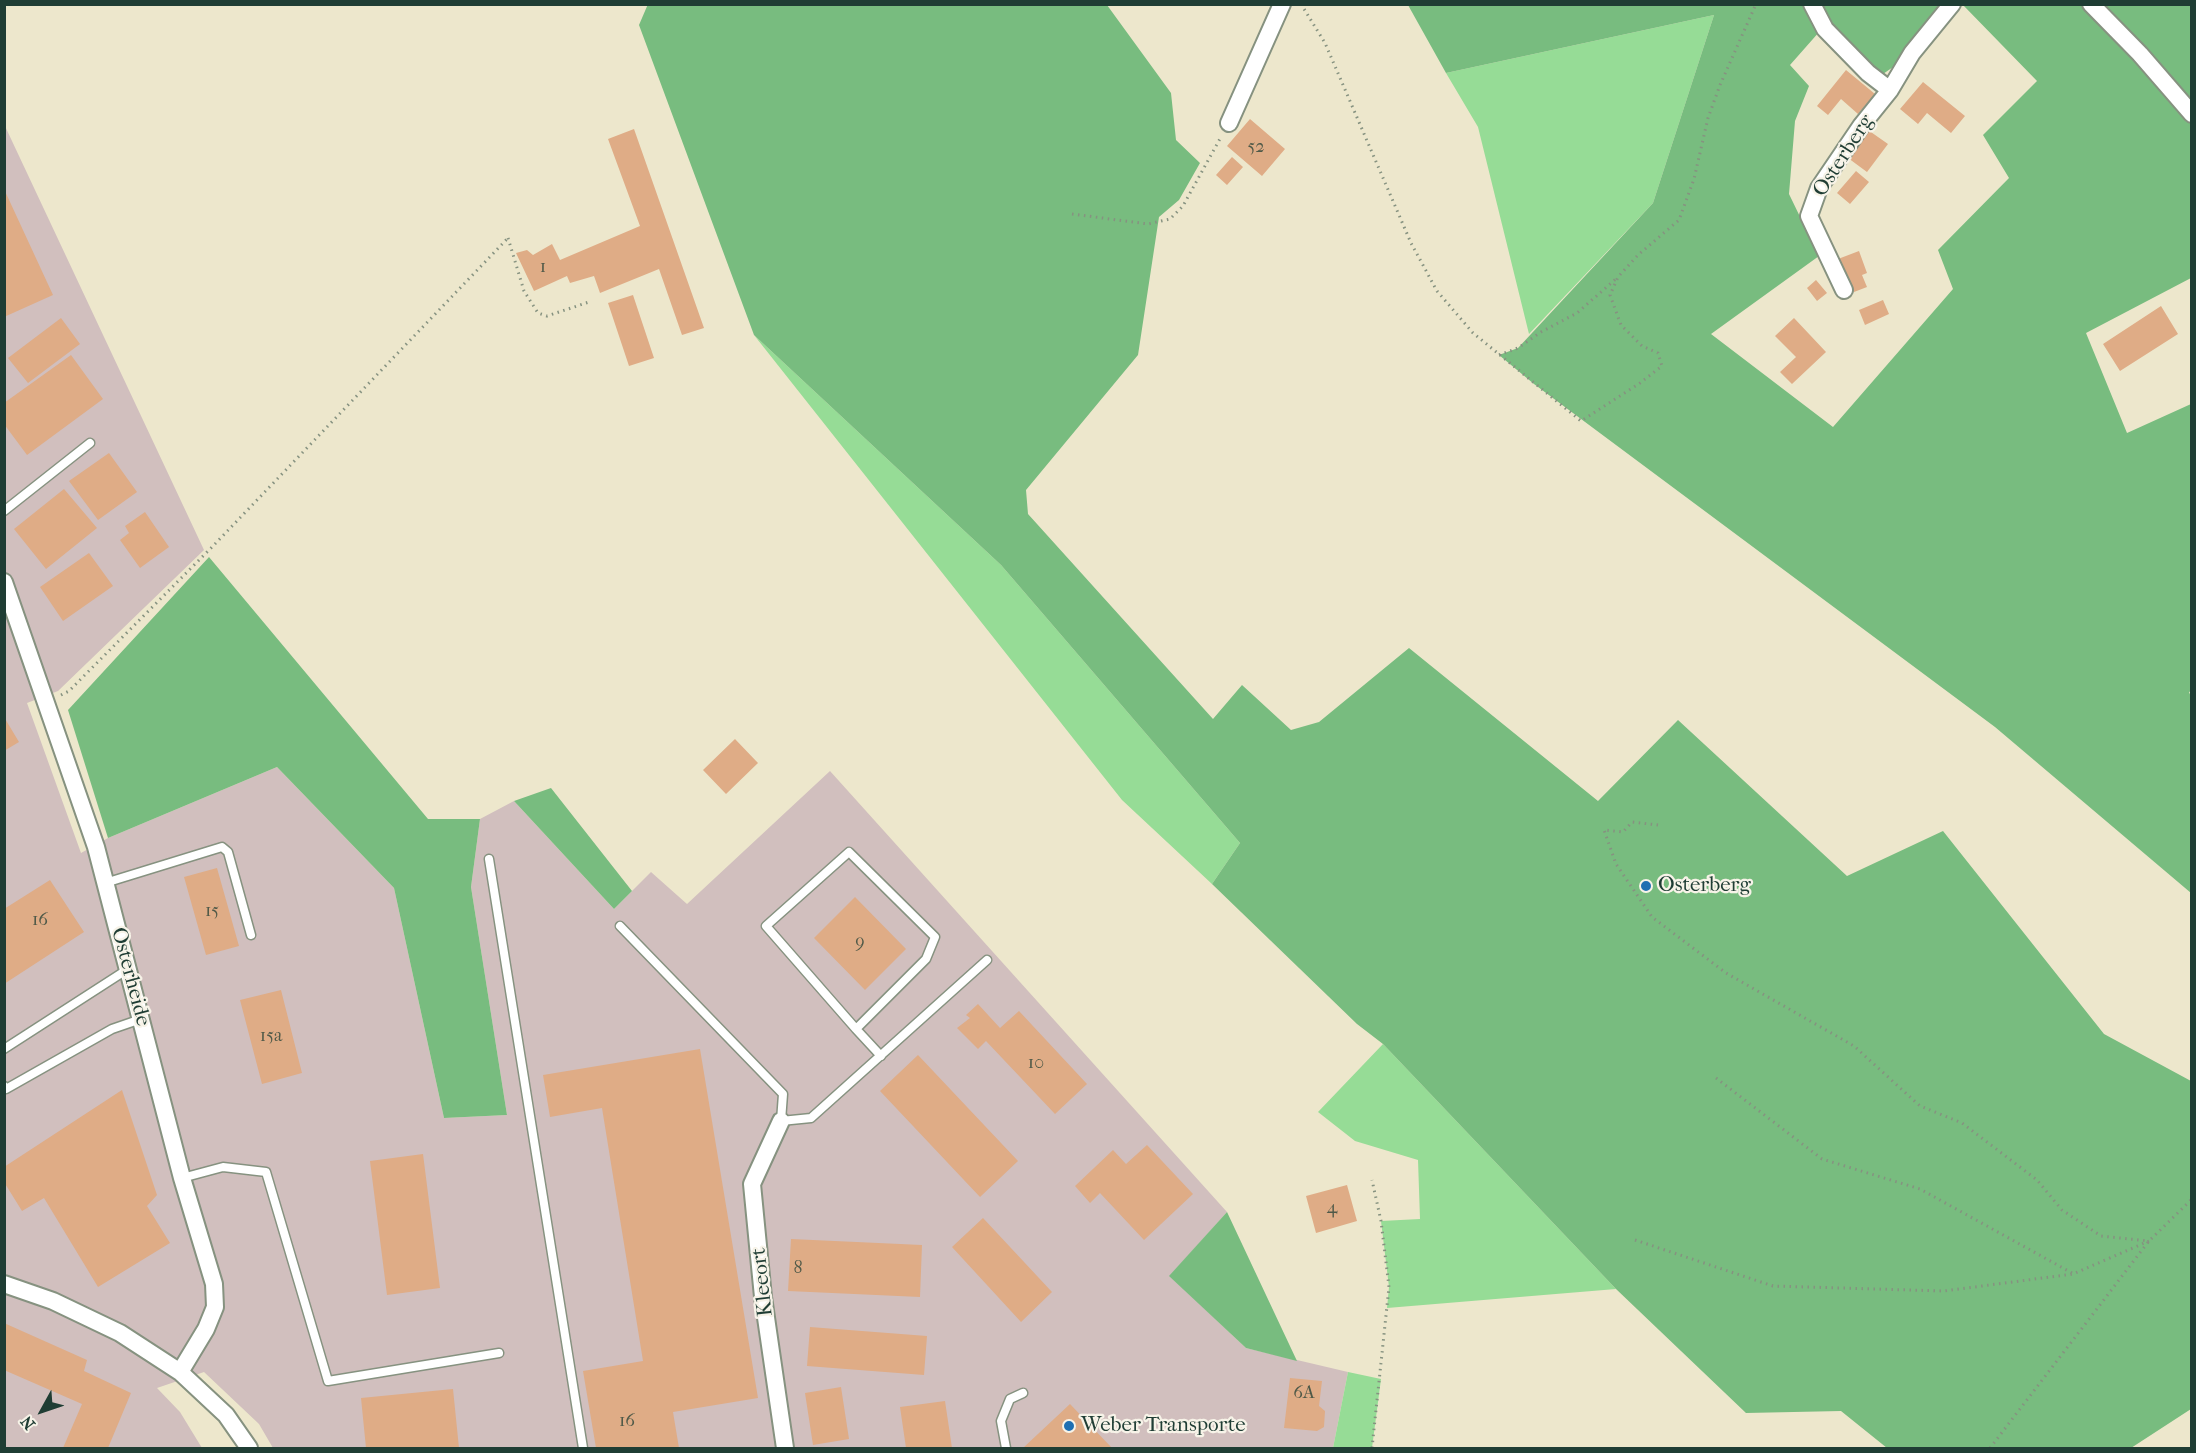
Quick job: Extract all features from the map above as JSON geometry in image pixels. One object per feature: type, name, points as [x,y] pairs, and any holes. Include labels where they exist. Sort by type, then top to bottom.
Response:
[{"type":"street","points":[[1229,123],[1282,4]]},
{"type":"street","points":[[1812,4],[1825,29],[1868,73],[1890,90]]},
{"type":"street","name":"Osterberg","points":[[1844,290],[1809,216],[1819,188],[1861,126],[1890,90],[1912,53],[1952,4]]},
{"type":"street","points":[[2091,4],[2140,54],[2192,114]]},
{"type":"street","name":"Osterheide","points":[[4,582],[9,607],[48,702],[96,847],[182,1178],[214,1284],[215,1307],[206,1329],[180,1372]]},
{"type":"street","name":"Kleeort","points":[[781,1121],[752,1184],[763,1297],[785,1449]]},
{"type":"street","points":[[4,1284],[53,1302],[120,1333],[180,1372],[226,1415],[249,1449]]},
{"type":"lane","points":[[4,511],[90,443]]},
{"type":"lane","points":[[105,883],[222,847],[228,852],[251,935]]},
{"type":"lane","points":[[856,1029],[926,959],[934,937],[849,852],[766,926],[856,1029],[880,1056]]},
{"type":"lane","points":[[489,859],[583,1449]]},
{"type":"lane","points":[[620,926],[783,1094],[781,1121],[811,1118],[987,960]]},
{"type":"lane","points":[[4,1049],[128,969]]},
{"type":"lane","points":[[4,1086],[6,1089],[112,1029],[141,1019]]},
{"type":"lane","points":[[182,1178],[223,1167],[266,1172],[328,1381],[499,1353]]},
{"type":"lane","points":[[1006,1449],[1001,1421],[1010,1399],[1023,1394]]},
{"type":"path","points":[[1301,4],[1326,43],[1411,243],[1437,291],[1473,333],[1581,421],[1662,366],[1658,353],[1642,346],[1621,325],[1610,296],[1618,277]]},
{"type":"path","points":[[1499,355],[1518,348],[1541,332],[1577,313],[1679,220],[1694,179],[1708,118],[1756,4]]},
{"type":"path","points":[[1072,214],[1148,224],[1170,219],[1183,206],[1229,123]]},
{"type":"path","points":[[48,702],[69,691],[214,545],[508,238],[524,291],[538,313],[547,316],[589,302]]},
{"type":"path","points":[[1658,825],[1632,822],[1623,832],[1605,830],[1616,864],[1652,917],[1726,973],[1854,1046],[1920,1106],[1962,1123],[2037,1180],[2062,1210],[2101,1236],[2149,1241]]},
{"type":"path","points":[[1716,1078],[1822,1159],[1920,1189],[2073,1274]]},
{"type":"path","points":[[1372,1180],[1381,1221],[1389,1287],[1372,1449]]},
{"type":"path","points":[[1990,1449],[2149,1241],[2192,1199]]},
{"type":"path","points":[[1635,1240],[1773,1286],[1944,1292],[2073,1274],[2149,1241]]},
{"type":"shaded area","points":[[4,124],[204,550],[58,691],[27,703],[81,853],[108,838],[277,767],[394,888],[444,1118],[507,1115],[471,887],[480,819],[514,801],[614,909],[651,872],[687,904],[830,771],[1227,1212],[1170,1276],[1246,1348],[1348,1372],[1333,1448],[273,1448],[259,1424],[204,1372],[157,1388],[180,1412],[202,1448],[5,1448]]},
{"type":"green space","points":[[648,4],[1107,5],[1171,93],[1176,140],[1200,163],[1179,200],[1159,217],[1138,355],[1026,490],[1028,514],[1213,719],[1242,685],[1291,730],[1319,722],[1409,648],[1598,801],[1678,720],[1847,876],[1943,831],[2104,1034],[2191,1081],[2191,1409],[2131,1448],[1887,1448],[1841,1411],[1746,1413],[1616,1289],[1383,1044],[1357,1024],[1212,884],[1240,843],[1001,565],[754,335],[639,25]]},
{"type":"green space","points":[[1408,5],[1942,5],[1896,65],[1883,74],[1864,65],[1820,31],[1790,65],[1809,86],[1795,121],[1789,194],[1819,256],[1711,334],[1833,427],[1953,289],[1938,250],[2009,178],[1983,135],[2037,81],[1963,5],[2191,5],[2191,278],[2086,333],[2127,433],[2191,404],[2192,691],[2189,692],[2192,699],[2191,893],[1995,727],[1534,384],[1499,355],[1518,348],[1653,203],[1714,15],[1446,73]]},
{"type":"green space","points":[[1714,15],[1653,203],[1529,334],[1478,127],[1446,73]]},
{"type":"green space","points":[[754,335],[1001,565],[1240,843],[1212,884],[1122,800]]},
{"type":"green space","points":[[209,557],[428,819],[480,819],[471,887],[507,1115],[444,1118],[394,888],[277,767],[108,838],[68,710]]},
{"type":"green space","points":[[551,788],[632,891],[614,909],[514,801]]},
{"type":"green space","points":[[1383,1044],[1616,1289],[1387,1308],[1389,1287],[1381,1221],[1420,1219],[1418,1160],[1355,1141],[1318,1112]]},
{"type":"green space","points":[[1227,1212],[1297,1361],[1246,1348],[1169,1276]]},
{"type":"green space","points":[[1348,1372],[1381,1379],[1372,1448],[1333,1448]]},
{"type":"building","points":[[1846,70],[1875,94],[1858,114],[1841,99],[1828,115],[1817,106]]},
{"type":"building","points":[[1923,82],[1965,116],[1951,133],[1927,113],[1918,124],[1900,109]]},
{"type":"building","points":[[1250,119],[1285,149],[1262,176],[1227,146]]},
{"type":"building","points":[[634,129],[704,328],[682,335],[659,269],[600,293],[594,276],[570,283],[567,276],[534,291],[516,253],[527,250],[533,255],[552,244],[560,260],[640,226],[608,139]]},
{"type":"building","points":[[1868,130],[1888,144],[1867,172],[1848,158]]},
{"type":"building","points":[[1232,157],[1243,167],[1227,185],[1216,175]]},
{"type":"building","points":[[1856,171],[1869,182],[1850,204],[1837,193]]},
{"type":"building","points":[[4,189],[53,295],[4,317]]},
{"type":"building","points":[[1859,251],[1867,273],[1862,275],[1867,287],[1854,292],[1849,280],[1846,282],[1838,259]]},
{"type":"building","points":[[1816,280],[1827,293],[1817,301],[1807,288]]},
{"type":"building","points":[[633,295],[654,358],[629,366],[608,303]]},
{"type":"building","points":[[1883,300],[1889,314],[1865,325],[1859,310]]},
{"type":"building","points":[[2161,306],[2178,334],[2120,371],[2103,344]]},
{"type":"building","points":[[61,318],[80,344],[28,383],[8,358]]},
{"type":"building","points":[[1794,318],[1826,352],[1792,384],[1780,372],[1796,357],[1775,336]]},
{"type":"building","points":[[71,355],[103,399],[27,455],[4,424],[4,403]]},
{"type":"building","points":[[109,453],[137,492],[98,520],[69,481]]},
{"type":"building","points":[[64,489],[97,528],[46,569],[14,529]]},
{"type":"building","points":[[145,512],[169,547],[140,568],[120,540],[129,533],[125,526]]},
{"type":"building","points":[[89,553],[113,586],[63,621],[40,587]]},
{"type":"building","points":[[4,717],[19,742],[4,751]]},
{"type":"building","points":[[735,739],[758,763],[726,794],[703,770]]},
{"type":"building","points":[[217,868],[239,946],[206,955],[184,877]]},
{"type":"building","points":[[50,880],[84,932],[4,984],[4,909]]},
{"type":"building","points":[[855,897],[906,949],[865,990],[814,938]]},
{"type":"building","points":[[281,990],[302,1073],[262,1084],[240,1000]]},
{"type":"building","points":[[978,1004],[1000,1028],[1019,1011],[1087,1084],[1055,1114],[986,1041],[978,1049],[957,1028],[970,1018],[966,1015]]},
{"type":"building","points":[[700,1049],[758,1398],[673,1412],[679,1448],[596,1448],[583,1371],[643,1361],[602,1108],[550,1117],[543,1075]]},
{"type":"building","points":[[918,1055],[1018,1161],[980,1197],[880,1091]]},
{"type":"building","points":[[122,1090],[157,1195],[147,1206],[170,1243],[98,1287],[44,1198],[22,1211],[4,1182],[4,1167]]},
{"type":"building","points":[[1147,1145],[1193,1194],[1144,1240],[1100,1193],[1090,1203],[1075,1186],[1113,1150],[1126,1164]]},
{"type":"building","points":[[423,1154],[440,1288],[387,1295],[370,1161]]},
{"type":"building","points":[[1347,1185],[1357,1221],[1316,1233],[1306,1196]]},
{"type":"building","points":[[983,1218],[1052,1292],[1021,1322],[952,1247]]},
{"type":"building","points":[[791,1239],[922,1245],[920,1297],[788,1291]]},
{"type":"building","points":[[4,1323],[87,1360],[84,1371],[131,1393],[108,1448],[63,1448],[82,1404],[4,1370]]},
{"type":"building","points":[[810,1327],[927,1336],[924,1375],[807,1366]]},
{"type":"building","points":[[1290,1378],[1322,1381],[1319,1406],[1325,1411],[1324,1427],[1317,1431],[1284,1428]]},
{"type":"building","points":[[841,1387],[849,1439],[813,1445],[805,1393]]},
{"type":"building","points":[[453,1389],[459,1448],[366,1448],[361,1398]]},
{"type":"building","points":[[945,1401],[952,1448],[906,1448],[900,1407]]},
{"type":"building","name":"Weber Transporte","points":[[1070,1404],[1112,1448],[1023,1448]]},
{"type":"place","name":"Osterberg","points":[[1646,886]]},
{"type":"place","name":"Weber Transporte","points":[[1069,1426]]}]
